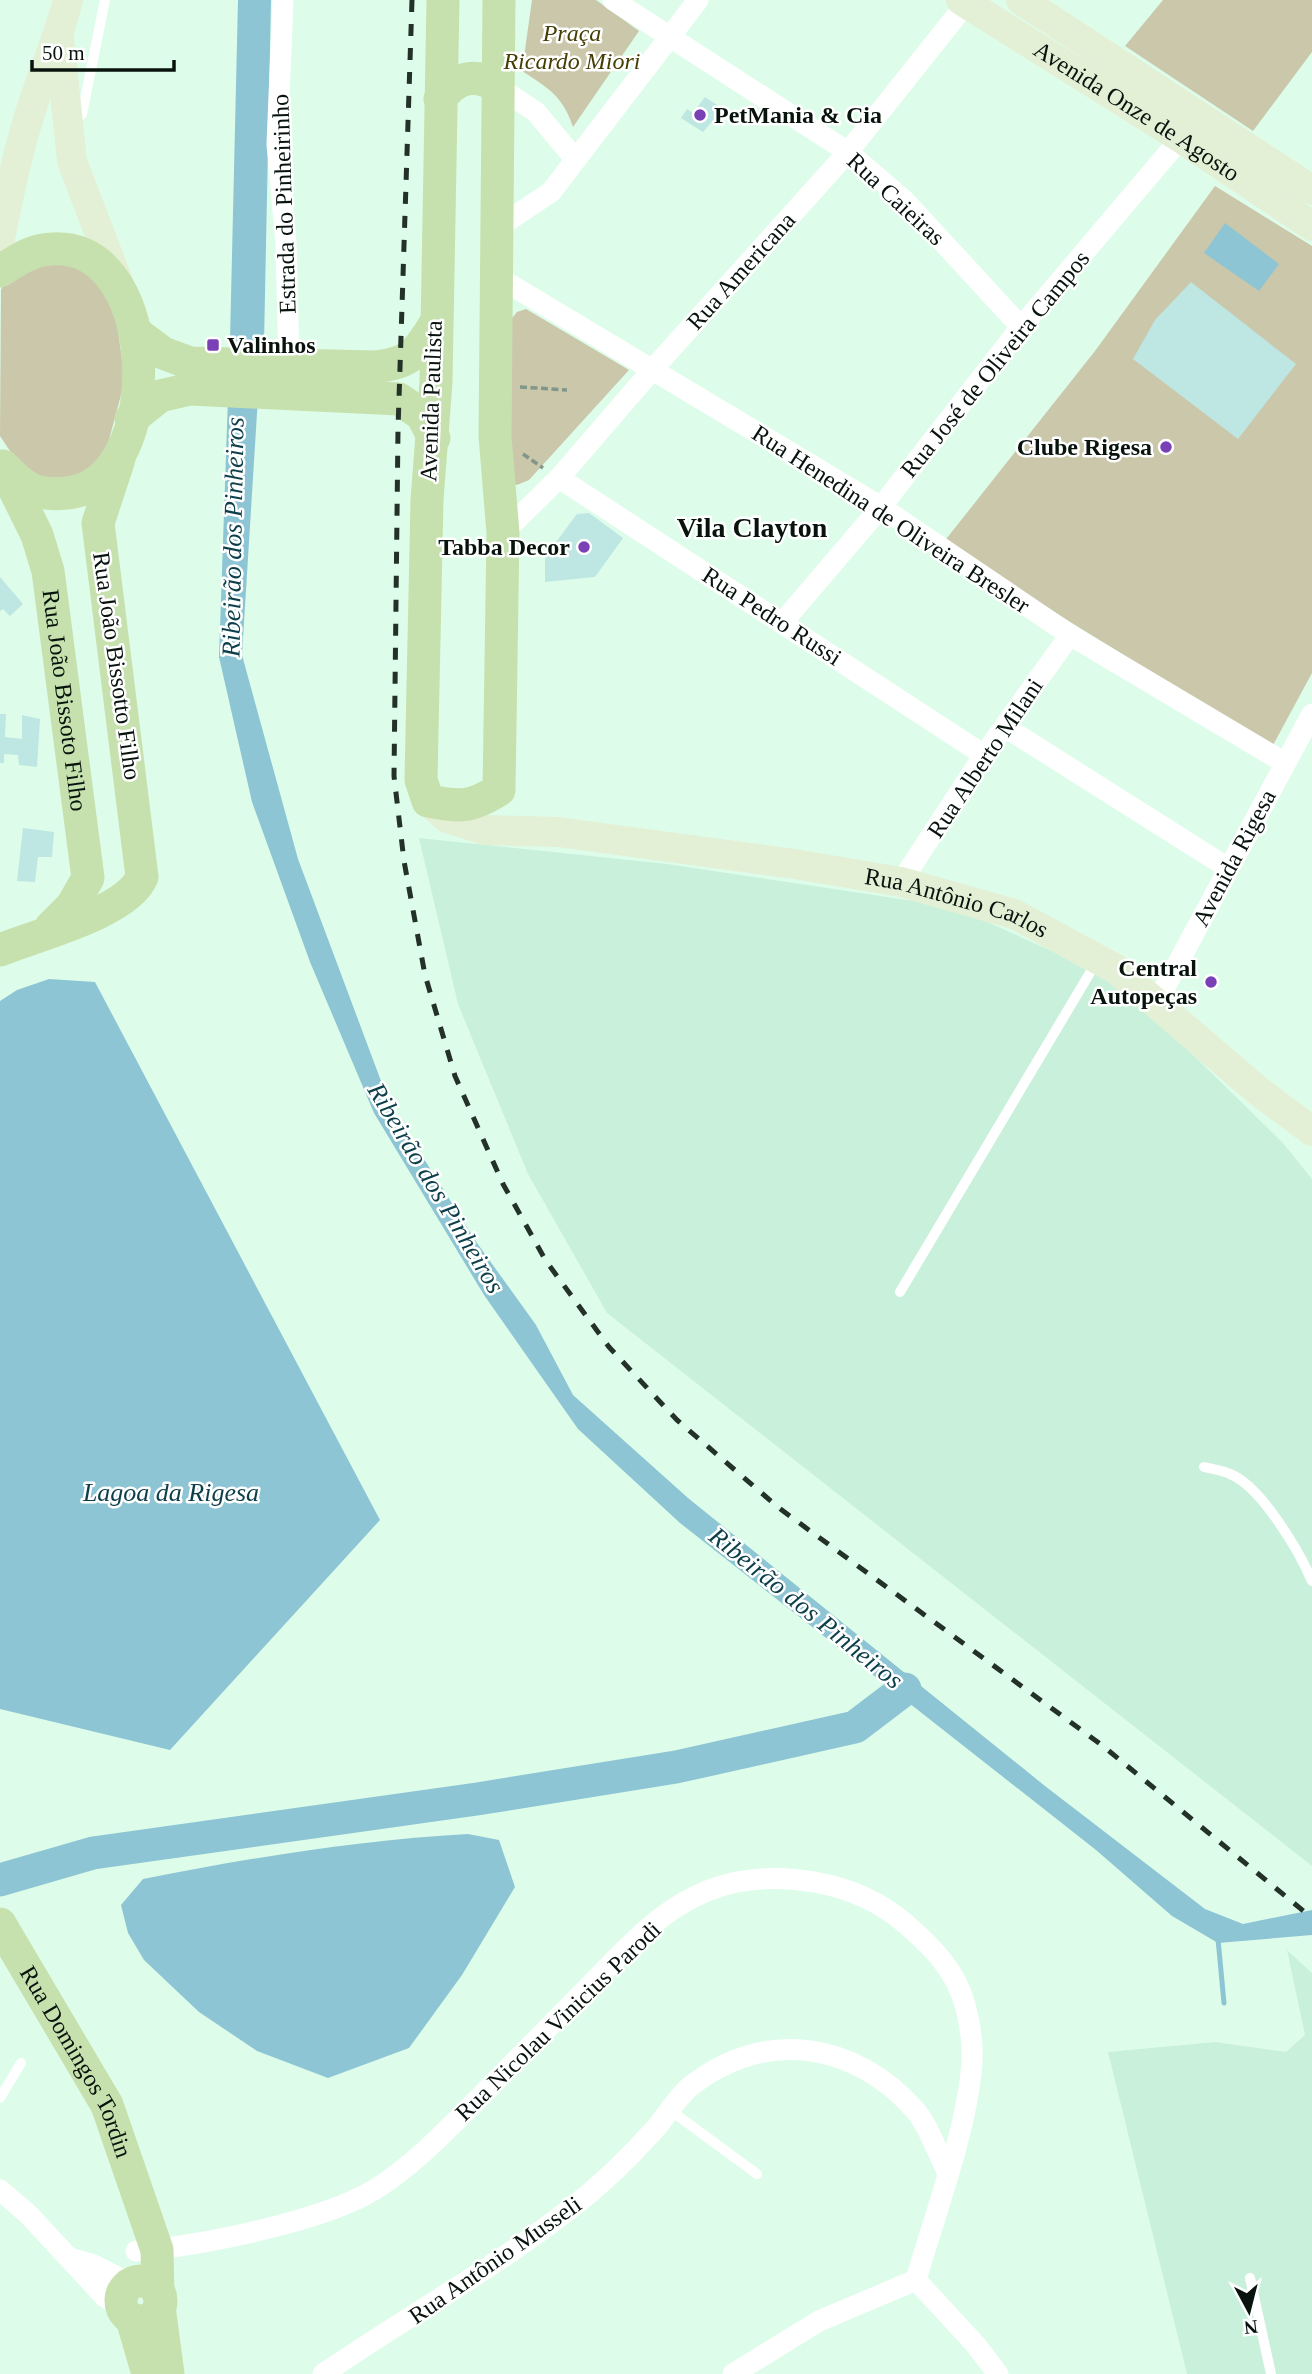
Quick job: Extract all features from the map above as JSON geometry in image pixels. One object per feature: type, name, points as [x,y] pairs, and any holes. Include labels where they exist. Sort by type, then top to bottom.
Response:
[{"type":"main road","points":[[0,239],[18,154],[59,38],[68,0]]},
{"type":"main road","name":"Avenida Paulista","points":[[428,801],[421,780],[427,500],[433,438],[443,0]]},
{"type":"main road","points":[[499,0],[495,436],[503,533],[499,790],[507,808],[534,831]]},
{"type":"main road","name":"Avenida Onze de Agosto","points":[[1021,0],[1312,190]]},
{"type":"main road","name":"Avenida Onze de Agosto","points":[[965,1],[1181,138],[1312,226]]},
{"type":"main road","points":[[59,38],[72,160],[121,291]]},
{"type":"main road","points":[[440,99],[451,85],[466,78],[486,80],[497,86]]},
{"type":"main road","name":"Rua João Bissoto Filho","points":[[0,271],[43,250],[72,249],[99,264],[121,291],[135,332],[139,382],[119,459],[96,482],[72,493],[52,495],[25,489],[1,464]]},
{"type":"main road","points":[[131,419],[190,376],[284,374],[400,364],[421,346],[435,324]]},
{"type":"main road","points":[[135,332],[190,376]]},
{"type":"main road","points":[[284,374],[399,399],[416,407],[433,438]]},
{"type":"main road","name":"Rua João Bissotto Filho","points":[[119,459],[98,523],[142,877]]},
{"type":"main road","name":"Rua João Bissoto Filho","points":[[1,464],[37,535],[48,571],[88,878]]},
{"type":"main road","points":[[428,801],[458,807],[478,803],[499,790]]},
{"type":"main road","name":"Rua Antônio Carlos","points":[[428,801],[446,818],[464,826],[688,848],[901,882],[1014,914],[1099,959],[1157,1002],[1257,1090],[1312,1131]]},
{"type":"main road","points":[[47,931],[72,906],[88,878],[106,886],[117,886],[142,877]]},
{"type":"main road","points":[[0,950],[113,905],[133,893],[142,877]]},
{"type":"main road","name":"Rua Domingos Tordin","points":[[0,1924],[107,2105],[141,2203],[141,2287],[148,2374]]},
{"type":"main road","name":"Rua Domingos Tordin","points":[[141,2287],[168,2374]]},
{"type":"street","name":"Estrada do Pinheirinho","points":[[283,0],[277,144],[286,243],[284,374]]},
{"type":"street","name":"Rua Caieiras","points":[[613,0],[667,38],[848,152],[905,201],[1021,327]]},
{"type":"street","points":[[497,228],[551,192],[698,0]]},
{"type":"street","name":"Rua Americana","points":[[503,533],[559,478],[848,152],[965,1]]},
{"type":"street","points":[[497,86],[536,111],[575,159]]},
{"type":"street","name":"Rua José de Oliveira Campos","points":[[782,623],[881,507],[1021,327],[1181,138]]},
{"type":"street","name":"Rua Henedina de Oliveira Bresler","points":[[496,276],[881,507],[1070,635],[1285,763]]},
{"type":"street","name":"Rua Pedro Russi","points":[[559,478],[984,755]]},
{"type":"street","name":"Rua Alberto Milani","points":[[901,882],[984,755],[1070,635]]},
{"type":"street","name":"Avenida Rigesa","points":[[1157,1002],[1312,714]]},
{"type":"street","points":[[1005,727],[1228,869]]},
{"type":"street","name":"Rua Nicolau Vinicius Parodi","points":[[141,2287],[267,2227],[335,2207],[372,2191],[398,2173],[456,2120],[646,1929],[694,1897],[745,1880],[792,1878],[835,1886],[888,1908],[926,1942],[952,1974],[967,2016],[972,2070],[916,2280]]},
{"type":"street","name":"Rua Antônio Musseli","points":[[323,2374],[515,2251],[594,2191],[691,2086],[728,2062],[767,2049],[808,2048],[843,2059],[891,2085],[917,2112],[947,2171]]},
{"type":"street","points":[[0,2190],[70,2258],[94,2265],[141,2287]]},
{"type":"street","points":[[733,2374],[819,2321],[916,2280],[975,2344],[998,2374]]},
{"type":"lane","points":[[67,128],[82,114],[105,0]]},
{"type":"lane","points":[[900,1292],[1099,959]]},
{"type":"lane","points":[[1204,1467],[1232,1474],[1252,1490],[1298,1548],[1312,1581]]},
{"type":"lane","points":[[0,2098],[21,2063]]},
{"type":"lane","points":[[670,2110],[757,2174]]},
{"type":"lane","points":[[1250,2278],[1271,2374]]},
{"type":"path","points":[[495,436],[559,478]]},
{"type":"shaded area","points":[[419,838],[667,864],[954,907],[1056,953],[1131,994],[1283,1143],[1312,1179],[1312,1866],[607,1313],[528,1174],[458,1004]]},
{"type":"shaded area","points":[[1287,1950],[1312,1973],[1312,2374],[1187,2374],[1108,2052],[1215,2042],[1286,2052],[1305,2035]]},
{"type":"green space","name":"Praça Ricardo Miori","points":[[532,0],[596,0],[639,31],[573,127],[559,100],[522,71]]},
{"type":"green space","points":[[1163,0],[1312,0],[1312,52],[1253,131],[1125,46]]},
{"type":"green space","name":"Clube Rigesa","points":[[1215,186],[1312,246],[1312,673],[1272,747],[943,543],[1095,351]]},
{"type":"green space","points":[[61,259],[99,279],[116,317],[125,380],[106,451],[88,470],[68,479],[33,476],[14,457],[0,436],[1,290],[5,281]]},
{"type":"green space","points":[[526,309],[629,370],[529,480],[517,485],[505,481],[509,322],[517,312]]},
{"type":"water","points":[[238,0],[271,0],[264,343],[230,340]]},
{"type":"water","points":[[1225,223],[1279,264],[1259,291],[1204,253]]},
{"type":"water","name":"Ribeirão dos Pinheiros","points":[[228,397],[258,397],[242,655],[298,859],[390,1105],[477,1243],[536,1325],[573,1395],[688,1498],[1045,1786],[1205,1909],[1243,1924],[1312,1910],[1312,1935],[1218,1943],[1172,1916],[1096,1850],[680,1523],[578,1429],[484,1295],[374,1113],[310,962],[252,802],[219,657]]},
{"type":"water","name":"Lagoa da Rigesa","points":[[49,979],[95,982],[380,1520],[170,1750],[0,1709],[0,1001],[17,990]]},
{"type":"water","points":[[468,1834],[499,1840],[515,1887],[462,1975],[409,2048],[328,2078],[257,2051],[199,2012],[144,1960],[128,1933],[121,1905],[143,1879],[304,1851]]},
{"type":"building","name":"PetMania & Cia","points":[[705,97],[723,109],[703,132],[681,118],[687,109],[693,113]]},
{"type":"building","points":[[1191,282],[1296,364],[1238,439],[1133,359],[1155,320]]},
{"type":"building","name":"Tabba Decor","points":[[589,513],[623,538],[595,577],[545,582],[545,557],[577,514]]},
{"type":"building","points":[[0,577],[23,604],[10,616],[3,609],[0,611]]},
{"type":"building","points":[[0,714],[6,714],[5,737],[22,739],[22,715],[40,719],[37,767],[19,765],[18,755],[4,754],[4,763],[0,763]]},
{"type":"building","points":[[23,828],[54,832],[52,857],[38,857],[35,882],[17,881]]},
{"type":"waterway","name":"Ribeirão dos Pinheiros","points":[[0,1880],[93,1853],[477,1799],[676,1767],[855,1727],[905,1689]]},
{"type":"waterway","points":[[1218,1939],[1224,2003]]},
{"type":"railway","points":[[412,0],[398,429],[394,776],[404,861],[425,975],[455,1076],[503,1184],[546,1261],[609,1347],[677,1420],[779,1508],[1103,1746],[1312,1918]]},
{"type":"place","name":"PetMania & Cia","points":[[700,115]]},
{"type":"place","name":"Valinhos","points":[[213,345]]},
{"type":"place","name":"Clube Rigesa","points":[[1166,447]]},
{"type":"place","name":"Tabba Decor","points":[[584,547]]},
{"type":"place","name":"Central Autopeças","points":[[1211,982]]},
{"type":"district","name":"Vila Clayton","points":[[752,527]]}]
